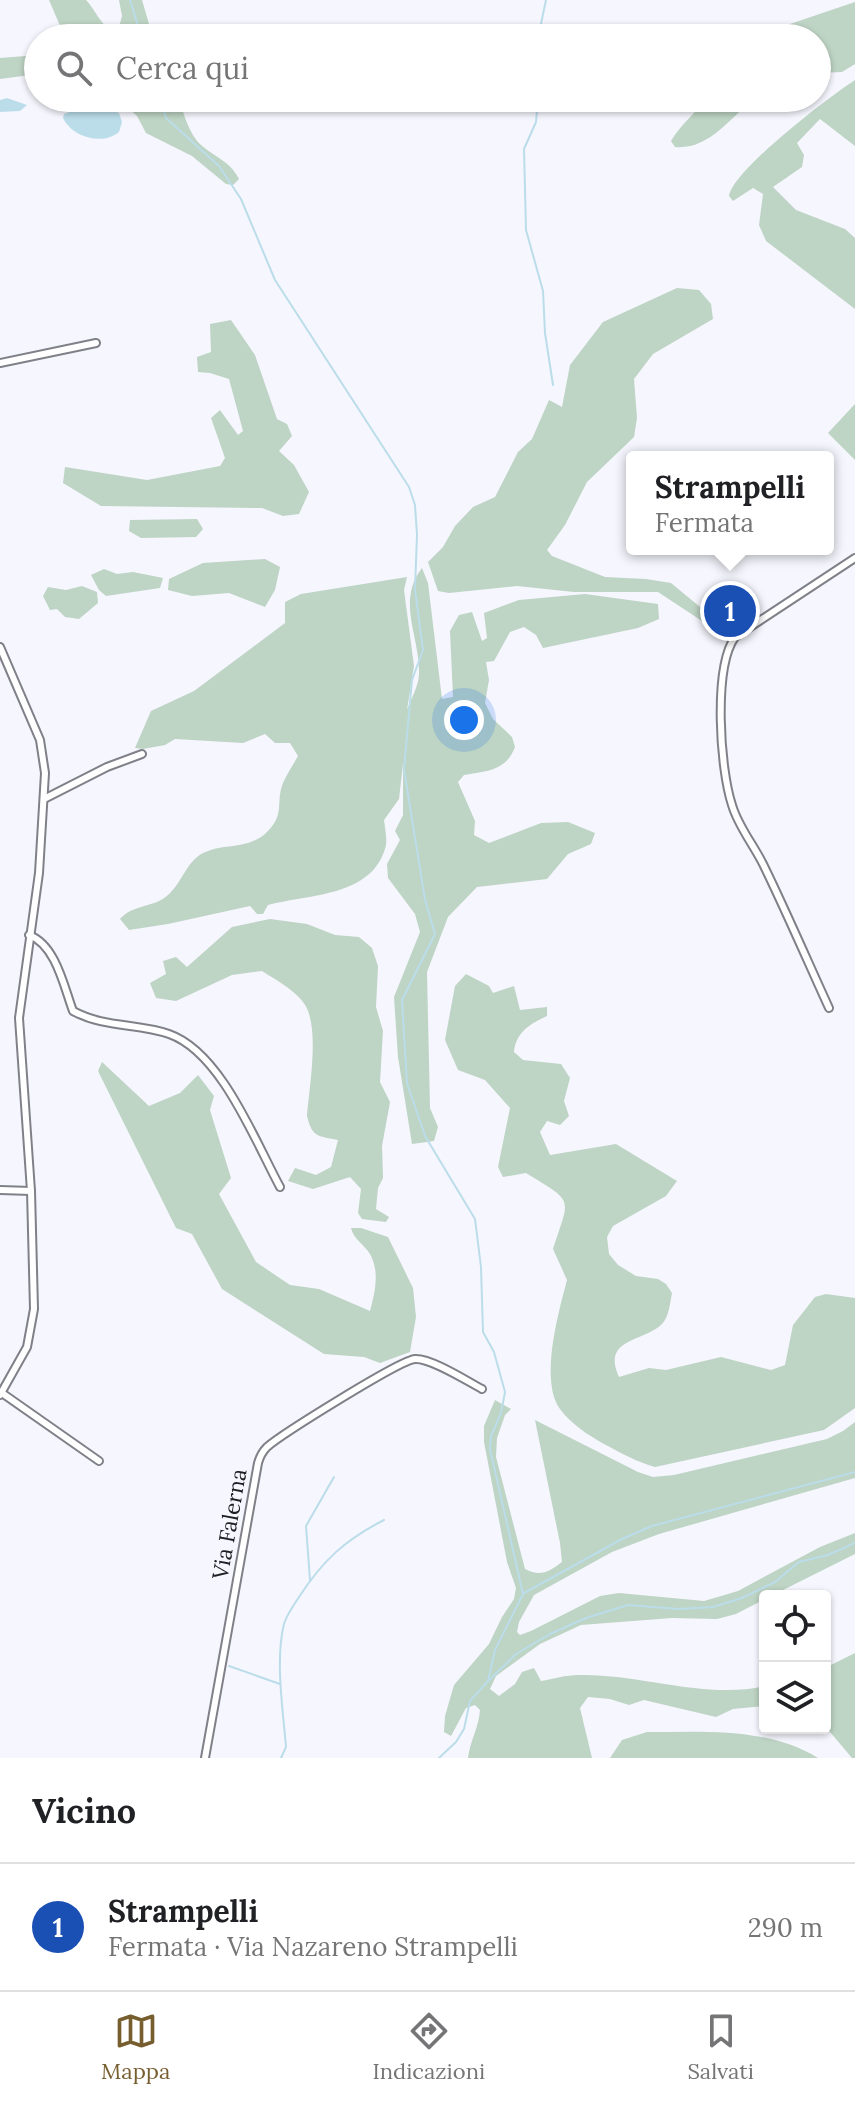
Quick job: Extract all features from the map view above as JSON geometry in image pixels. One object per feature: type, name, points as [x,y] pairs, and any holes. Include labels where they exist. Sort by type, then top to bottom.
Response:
[{"type":"street","points":[[0,363],[96,343]]},
{"type":"street","points":[[829,1008],[765,869],[732,806],[721,725],[721,689],[727,652],[735,637],[855,558]]},
{"type":"street","points":[[0,647],[41,744],[44,799],[39,873],[19,1026],[31,1191],[33,1323],[23,1357],[1,1394],[99,1461]]},
{"type":"street","points":[[44,799],[107,767],[142,754]]},
{"type":"street","points":[[29,935],[40,940],[47,949],[73,1011],[98,1023],[169,1034],[198,1053],[216,1073],[235,1104],[280,1187]]},
{"type":"street","points":[[0,1190],[31,1191]]},
{"type":"street","name":"Via Falerna","points":[[205,1758],[258,1463],[263,1451],[396,1366],[412,1360],[424,1361],[482,1389]]},
{"type":"green space","points":[[49,0],[86,0],[103,24],[59,24]]},
{"type":"green space","points":[[119,0],[142,0],[149,24],[120,24],[122,16]]},
{"type":"green space","points":[[855,2],[855,64],[842,72],[831,72],[831,24],[790,24]]},
{"type":"green space","points":[[24,56],[24,76],[0,79],[0,58]]},
{"type":"green space","points":[[855,80],[855,146],[820,119],[797,143],[804,155],[802,167],[773,187],[796,210],[845,229],[855,238],[855,309],[766,241],[759,225],[763,194],[753,188],[733,201],[729,196],[747,169],[805,117],[811,112],[831,112],[831,97]]},
{"type":"green space","points":[[133,112],[184,112],[197,141],[227,164],[239,179],[233,185],[226,184],[192,156],[146,133]]},
{"type":"green space","points":[[694,112],[739,112],[698,144],[675,147],[671,141]]},
{"type":"green space","points":[[677,288],[699,290],[711,304],[713,319],[653,354],[634,379],[637,418],[634,437],[587,482],[565,525],[547,550],[552,556],[605,577],[671,583],[717,621],[714,624],[705,623],[658,592],[574,592],[517,586],[449,593],[438,591],[428,562],[473,507],[495,497],[518,452],[532,439],[549,400],[562,407],[570,365],[603,322]]},
{"type":"green space","points":[[231,320],[255,355],[277,419],[287,424],[292,436],[279,451],[294,465],[309,492],[299,514],[283,516],[262,508],[101,506],[63,483],[65,467],[147,480],[220,466],[225,458],[211,418],[220,410],[238,435],[243,431],[229,379],[198,372],[197,357],[211,352],[210,324]]},
{"type":"green space","points":[[855,404],[855,460],[828,433]]},
{"type":"green space","points":[[197,519],[203,529],[196,537],[141,538],[129,531],[130,520]]},
{"type":"green space","points":[[265,559],[280,567],[275,590],[265,607],[229,593],[192,596],[168,590],[169,579],[203,563]]},
{"type":"green space","points":[[422,568],[428,583],[442,699],[453,697],[450,631],[459,615],[472,612],[482,641],[487,638],[484,613],[519,600],[585,594],[658,604],[659,619],[638,628],[543,648],[536,635],[524,627],[510,632],[494,661],[486,662],[489,680],[485,703],[493,719],[512,737],[515,747],[501,765],[488,771],[464,775],[458,782],[475,821],[474,835],[489,843],[541,823],[568,822],[595,833],[591,844],[568,854],[547,879],[477,887],[448,917],[427,972],[430,1108],[438,1127],[434,1141],[412,1144],[398,1057],[394,997],[420,932],[415,914],[388,878],[387,864],[400,840],[395,831],[403,815],[403,764],[399,799],[384,820],[386,845],[379,862],[368,875],[354,884],[320,895],[268,905],[263,914],[257,914],[250,906],[129,930],[120,919],[168,895],[192,862],[203,853],[251,842],[266,833],[276,820],[283,783],[298,756],[290,743],[275,743],[265,734],[243,743],[175,739],[165,745],[135,748],[151,711],[194,691],[285,623],[285,602],[301,594],[407,577],[404,590],[414,666],[407,710],[419,674],[411,620],[411,594]]},
{"type":"green space","points":[[104,569],[117,574],[133,572],[163,578],[160,588],[106,596],[91,575]]},
{"type":"green space","points":[[82,586],[97,592],[98,603],[79,619],[65,617],[57,609],[50,610],[43,596],[48,587],[66,590]]},
{"type":"green space","points":[[270,919],[307,924],[335,935],[359,937],[372,948],[378,966],[376,1007],[383,1031],[380,1082],[390,1102],[382,1146],[383,1178],[378,1188],[376,1209],[389,1217],[386,1222],[362,1219],[358,1213],[361,1189],[350,1177],[313,1189],[288,1181],[295,1168],[316,1175],[331,1167],[338,1140],[317,1135],[307,1116],[312,1025],[299,997],[262,971],[232,975],[176,1001],[156,998],[150,983],[166,974],[163,961],[176,957],[187,967],[232,927]]},
{"type":"green space","points":[[466,974],[489,986],[493,993],[514,986],[520,1010],[547,1007],[547,1016],[525,1030],[514,1052],[523,1060],[561,1064],[570,1078],[564,1101],[569,1116],[560,1125],[547,1121],[540,1132],[550,1155],[616,1144],[677,1181],[666,1196],[613,1226],[607,1237],[609,1254],[618,1265],[636,1276],[658,1279],[672,1293],[668,1314],[662,1324],[620,1348],[615,1364],[619,1377],[649,1368],[666,1370],[721,1357],[771,1370],[785,1365],[793,1325],[815,1297],[826,1294],[855,1298],[855,1408],[824,1430],[655,1467],[598,1441],[564,1414],[554,1396],[551,1364],[567,1280],[553,1249],[563,1219],[564,1202],[561,1196],[526,1173],[503,1177],[498,1167],[510,1108],[485,1080],[458,1070],[445,1040],[455,986]]},
{"type":"green space","points":[[102,1062],[149,1106],[180,1093],[198,1075],[214,1096],[210,1110],[231,1178],[219,1194],[256,1262],[290,1285],[319,1289],[370,1311],[375,1289],[375,1268],[370,1254],[351,1228],[388,1237],[413,1288],[416,1317],[410,1352],[380,1363],[364,1357],[324,1354],[222,1289],[192,1234],[176,1228],[98,1071]]},
{"type":"green space","points":[[495,1400],[511,1409],[505,1415],[497,1438],[496,1457],[525,1569],[540,1573],[562,1562],[535,1420],[653,1477],[674,1475],[827,1439],[855,1422],[855,1478],[659,1534],[612,1552],[534,1595],[517,1632],[520,1635],[531,1631],[600,1596],[619,1593],[704,1601],[738,1591],[820,1547],[855,1533],[855,1554],[783,1590],[759,1590],[759,1602],[736,1614],[717,1619],[672,1618],[581,1625],[540,1644],[496,1676],[490,1689],[499,1696],[515,1684],[522,1672],[534,1668],[541,1681],[573,1675],[601,1675],[719,1690],[759,1687],[759,1707],[733,1709],[716,1717],[644,1700],[629,1705],[588,1697],[580,1708],[592,1758],[468,1758],[480,1710],[475,1705],[466,1708],[451,1736],[444,1732],[445,1716],[454,1685],[489,1644],[514,1599],[516,1588],[507,1562],[484,1442],[484,1426]]},
{"type":"green space","points":[[855,1653],[855,1758],[831,1733],[831,1665]]},
{"type":"green space","points":[[647,1732],[757,1736],[798,1748],[818,1758],[610,1758],[622,1740]]},
{"type":"water","points":[[7,98],[24,104],[24,108],[20,111],[0,112],[0,100]]},
{"type":"water","points":[[117,112],[122,122],[119,132],[96,139],[73,130],[63,118],[64,114]]},
{"type":"waterway","points":[[130,0],[138,24]]},
{"type":"waterway","points":[[541,24],[546,0]]},
{"type":"waterway","points":[[164,112],[166,118],[219,166],[241,199],[275,280],[409,487],[415,505],[415,589],[423,650],[412,680],[404,769],[425,900],[435,934],[402,1000],[407,1083],[425,1136],[475,1219],[481,1267],[483,1332],[494,1352],[505,1392],[490,1449],[523,1594],[495,1650],[488,1681]]},
{"type":"waterway","points":[[537,112],[536,122],[524,149],[526,230],[543,291],[545,333],[553,385]]},
{"type":"waterway","points":[[524,1593],[652,1526],[855,1472]]},
{"type":"waterway","points":[[310,1580],[306,1526],[334,1477]]},
{"type":"waterway","points":[[281,1758],[286,1747],[280,1669],[285,1620],[326,1562],[346,1543],[384,1520]]},
{"type":"waterway","points":[[439,1758],[456,1742],[464,1729],[470,1701],[516,1654],[550,1634],[586,1618],[628,1605],[679,1609],[713,1607],[742,1598],[775,1582],[799,1562],[828,1555],[855,1543]]},
{"type":"waterway","points":[[229,1666],[280,1684]]},
{"type":"place","name":"Strampelli","points":[[730,611]]}]
